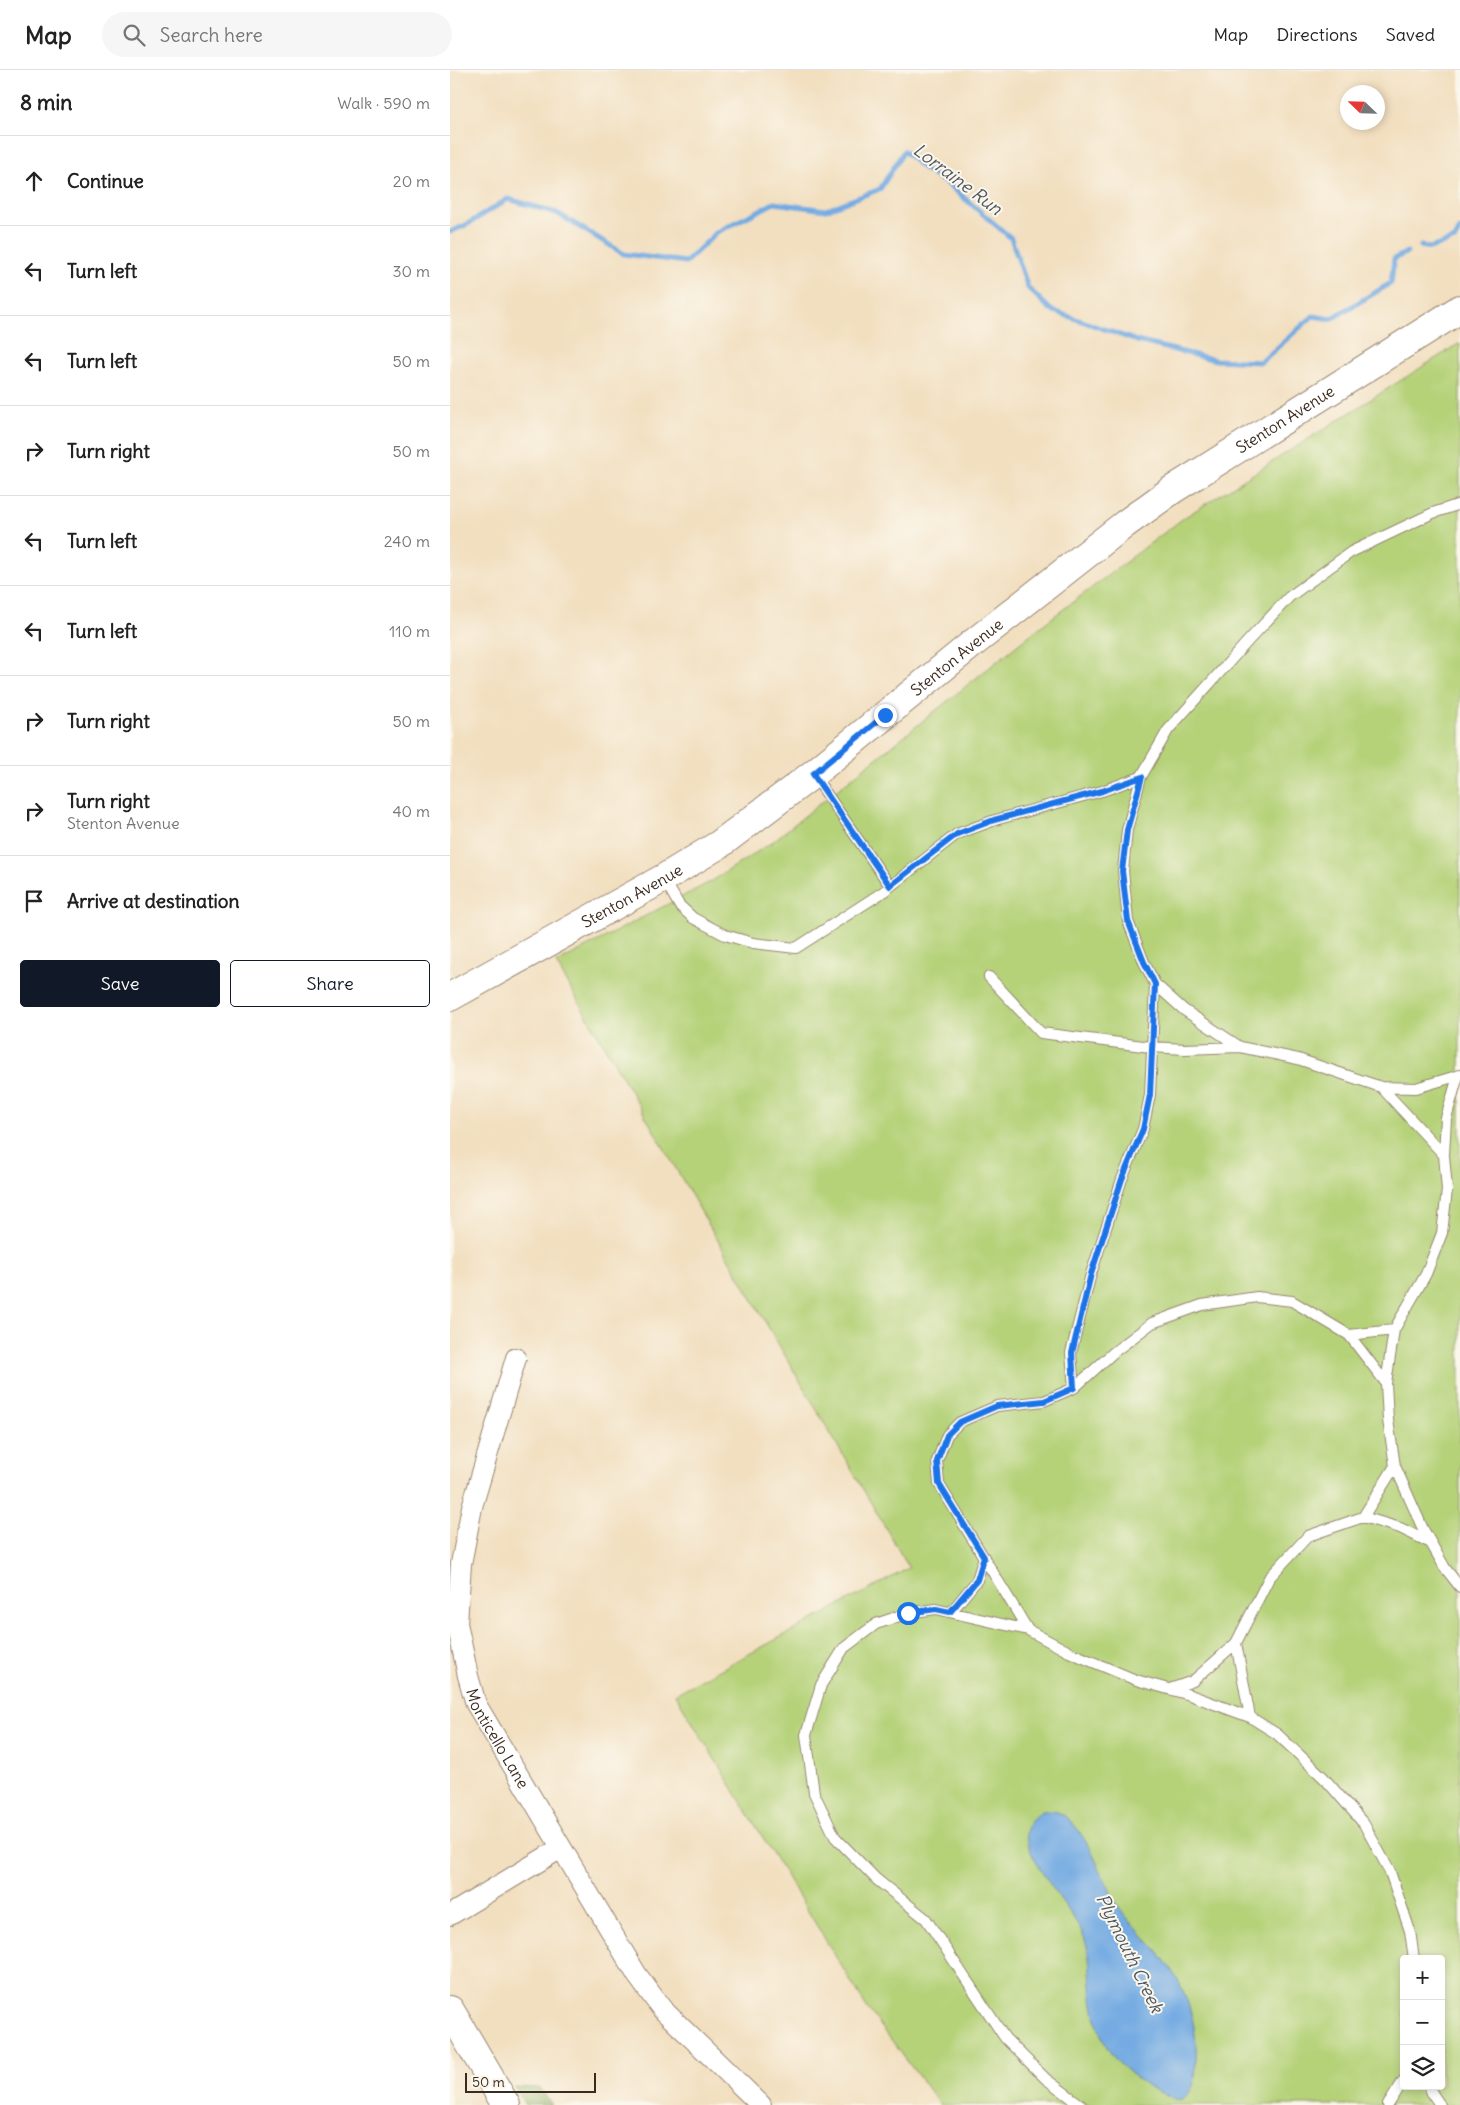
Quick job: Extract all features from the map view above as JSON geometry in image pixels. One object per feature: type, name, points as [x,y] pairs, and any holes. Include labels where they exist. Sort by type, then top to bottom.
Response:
[{"type":"main road","name":"Stenton Avenue","points":[[450,997],[664,878],[740,830],[813,774],[972,644],[1125,524],[1211,465],[1460,309]]},
{"type":"main road","points":[[450,2010],[506,2105]]},
{"type":"street","name":"Monticello Lane","points":[[516,1358],[472,1507],[465,1538],[458,1595],[457,1623],[476,1704],[650,1993],[662,2009],[761,2105]]},
{"type":"street","points":[[450,1915],[561,1848]]},
{"type":"lane","points":[[1240,1047],[1184,1010],[1155,984],[1128,921],[1122,871],[1127,830],[1142,777],[1168,730],[1288,597],[1351,552],[1433,513],[1460,504]]},
{"type":"lane","points":[[813,774],[890,886]]},
{"type":"lane","points":[[664,878],[679,905],[693,918],[725,935],[753,943],[796,948],[890,886],[957,834],[994,820],[1102,791],[1142,777]]},
{"type":"lane","points":[[989,977],[1041,1033],[1151,1047],[1185,1049],[1240,1047],[1298,1059],[1381,1087],[1416,1088],[1459,1075]]},
{"type":"lane","points":[[1074,1388],[1072,1353],[1094,1264],[1122,1179],[1143,1129],[1150,1095],[1155,984]]},
{"type":"lane","points":[[1459,1075],[1446,1118],[1444,1155],[1447,1190],[1442,1233],[1426,1274],[1394,1330],[1386,1383],[1388,1420],[1396,1466],[1431,1543],[1445,1568],[1460,1587]]},
{"type":"lane","points":[[1381,1087],[1444,1155]]},
{"type":"lane","points":[[1028,1630],[939,1484],[937,1461],[947,1435],[960,1422],[997,1406],[1044,1401],[1074,1388],[1114,1352],[1152,1323],[1202,1305],[1256,1297],[1292,1301],[1349,1335],[1386,1383]]},
{"type":"lane","points":[[1349,1335],[1394,1330]]},
{"type":"lane","points":[[1364,1517],[1396,1466]]},
{"type":"lane","points":[[1170,1690],[1193,1681],[1236,1643],[1269,1578],[1308,1536],[1364,1517],[1400,1528],[1431,1543]]},
{"type":"lane","points":[[950,1612],[977,1580],[984,1557]]},
{"type":"lane","points":[[1081,2105],[1046,2079],[1005,2038],[926,1919],[876,1879],[835,1837],[814,1793],[806,1735],[821,1685],[844,1648],[876,1624],[908,1613],[936,1609],[1028,1630],[1069,1652],[1136,1680],[1250,1716],[1277,1734],[1324,1778],[1364,1824],[1390,1872],[1410,1931],[1413,1955]]},
{"type":"lane","points":[[1236,1643],[1250,1716]]},
{"type":"lane","points":[[1388,2105],[1400,2086]]},
{"type":"lane","points":[[1431,2090],[1440,2105]]},
{"type":"green space","points":[[1460,343],[1460,2105],[940,2105],[866,2006],[675,1694],[909,1568],[556,963],[712,881],[771,843],[1036,630],[1185,517]]},
{"type":"green space","points":[[515,2087],[540,2088],[552,2105],[525,2105]]},
{"type":"water","name":"Plymouth Creek","points":[[1042,1811],[1054,1811],[1065,1816],[1075,1826],[1084,1839],[1121,1910],[1164,1960],[1183,1990],[1194,2027],[1196,2065],[1193,2086],[1188,2094],[1179,2100],[1159,2092],[1129,2073],[1120,2065],[1104,2041],[1094,2010],[1089,1954],[1085,1938],[1040,1869],[1028,1845],[1027,1827],[1033,1818]]},
{"type":"waterway","name":"Lorraine Run","points":[[450,232],[466,225],[508,199],[557,213],[624,254],[686,262],[717,232],[774,203],[826,210],[880,189],[904,151],[924,169],[949,185],[1011,238],[1028,288],[1051,310],[1137,341],[1216,360],[1261,362],[1313,316],[1331,319],[1391,283],[1394,259],[1407,252]]},
{"type":"waterway","name":"Lorraine Run","points":[[1421,246],[1430,248],[1455,239],[1460,229]]},
{"type":"route","points":[[885,715],[813,774],[890,886],[957,834],[994,820],[1102,791],[1142,777],[1127,830],[1122,871],[1128,921],[1155,984],[1150,1095],[1143,1129],[1122,1179],[1091,1274],[1072,1353],[1074,1388],[1044,1401],[997,1406],[960,1422],[947,1435],[937,1461],[939,1484],[984,1557],[977,1580],[950,1612],[936,1609],[908,1613]]}]
